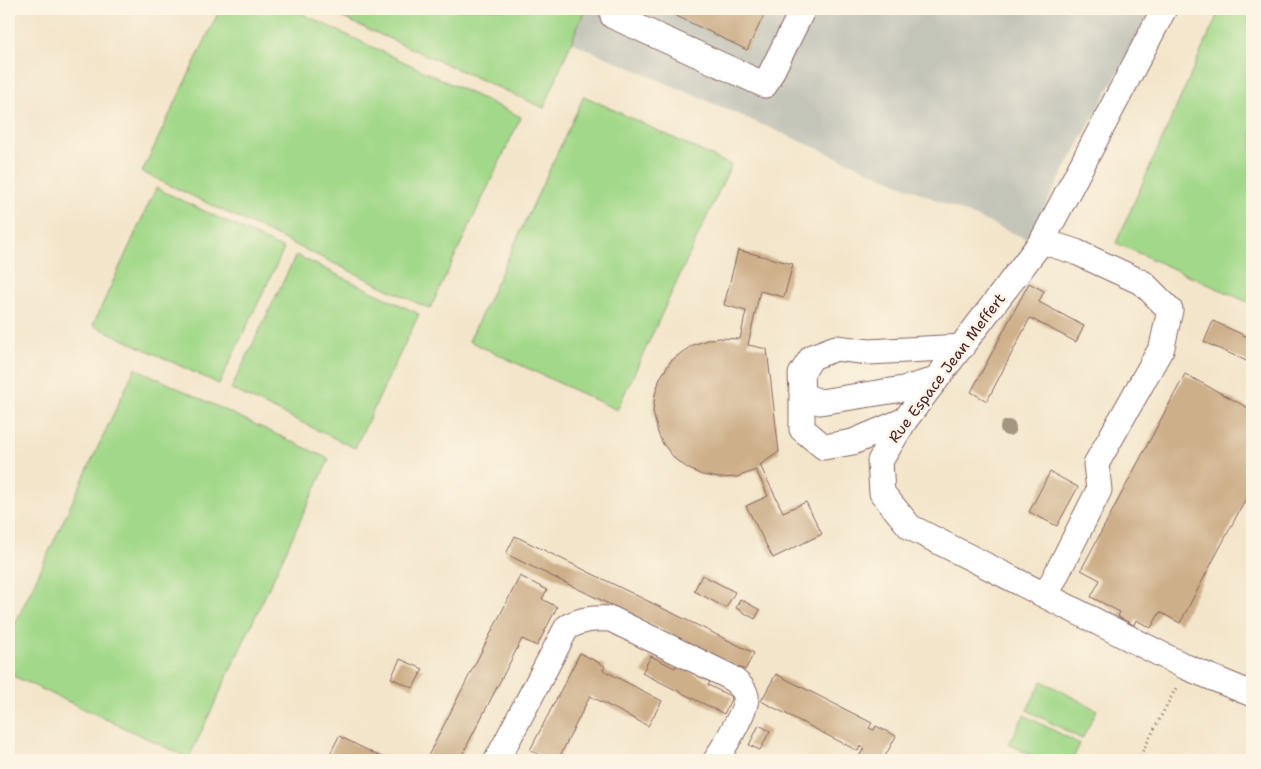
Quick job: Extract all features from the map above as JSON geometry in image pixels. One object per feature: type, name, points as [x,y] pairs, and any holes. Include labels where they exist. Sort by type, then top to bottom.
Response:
[{"type":"lane","points":[[612,9],[613,16],[765,84],[803,9]]},
{"type":"lane","name":"Rue Espace Jean Meffert","points":[[1164,9],[1042,241],[905,420],[880,461],[882,493],[910,527],[1186,667],[1252,694]]},
{"type":"lane","points":[[1042,241],[1076,252],[1143,283],[1170,310],[1162,347],[1096,464],[1099,490],[1046,596]]},
{"type":"lane","points":[[905,420],[853,442],[824,447],[802,429],[801,374],[812,357],[836,348],[869,352],[962,347]]},
{"type":"lane","points":[[802,395],[820,402],[903,389],[936,380]]},
{"type":"lane","points":[[497,760],[567,626],[579,620],[592,618],[611,619],[728,676],[738,683],[746,695],[746,705],[716,760]]},
{"type":"path","points":[[1138,760],[1186,667]]},
{"type":"shaded area","points":[[585,9],[1152,9],[1027,239],[571,42]]},
{"type":"green space","points":[[220,9],[292,9],[521,117],[430,309],[142,172]]},
{"type":"green space","points":[[323,9],[585,9],[544,108]]},
{"type":"green space","points":[[1220,9],[1252,9],[1252,304],[1116,243]]},
{"type":"green space","points":[[584,96],[731,165],[617,410],[469,341]]},
{"type":"green space","points":[[156,188],[284,249],[219,384],[93,325]]},
{"type":"green space","points":[[296,255],[419,314],[355,448],[231,389]]},
{"type":"green space","points":[[135,368],[329,459],[189,758],[9,674],[9,637]]},
{"type":"green space","points":[[1042,681],[1097,710],[1082,739],[1027,710]]},
{"type":"green space","points":[[1024,715],[1080,744],[1072,760],[1040,760],[1009,744]]},
{"type":"building","points":[[662,9],[767,9],[747,50]]},
{"type":"building","points":[[738,250],[793,264],[784,297],[760,291],[748,345],[767,349],[779,452],[760,465],[783,512],[806,502],[822,534],[773,558],[746,506],[768,496],[756,470],[737,477],[720,478],[702,475],[689,469],[676,460],[663,444],[658,433],[653,411],[660,378],[671,361],[693,345],[710,339],[740,339],[746,311],[724,305]]},
{"type":"building","points":[[1029,283],[1044,291],[1039,302],[1084,326],[1076,342],[1030,318],[987,401],[971,392]]},
{"type":"building","points":[[1213,321],[1252,339],[1251,363],[1204,342]]},
{"type":"building","points":[[1185,374],[1252,410],[1252,487],[1180,623],[1160,612],[1151,628],[1136,620],[1134,625],[1122,619],[1118,616],[1120,612],[1091,597],[1100,580],[1081,570]]},
{"type":"building","points":[[1050,472],[1078,487],[1057,526],[1029,512]]},
{"type":"building","points":[[515,536],[754,653],[745,670],[506,554]]},
{"type":"building","points":[[702,575],[735,592],[726,608],[694,591]]},
{"type":"building","points":[[520,576],[547,590],[542,599],[557,607],[537,646],[522,639],[462,755],[472,760],[426,760]]},
{"type":"building","points":[[740,599],[760,610],[755,619],[736,608]]},
{"type":"building","points":[[580,653],[605,666],[603,670],[662,701],[648,726],[590,696],[558,760],[549,760],[530,750]]},
{"type":"building","points":[[651,656],[675,668],[677,665],[710,682],[708,685],[732,697],[724,714],[642,673]]},
{"type":"building","points":[[400,659],[423,669],[413,688],[391,678]]},
{"type":"building","points":[[776,674],[872,723],[869,728],[874,730],[876,726],[896,736],[883,760],[857,760],[864,748],[860,746],[858,751],[761,701]]},
{"type":"building","points":[[759,725],[770,731],[760,750],[749,745]]},
{"type":"building","points":[[339,736],[383,758],[382,760],[342,760],[330,754]]}]
